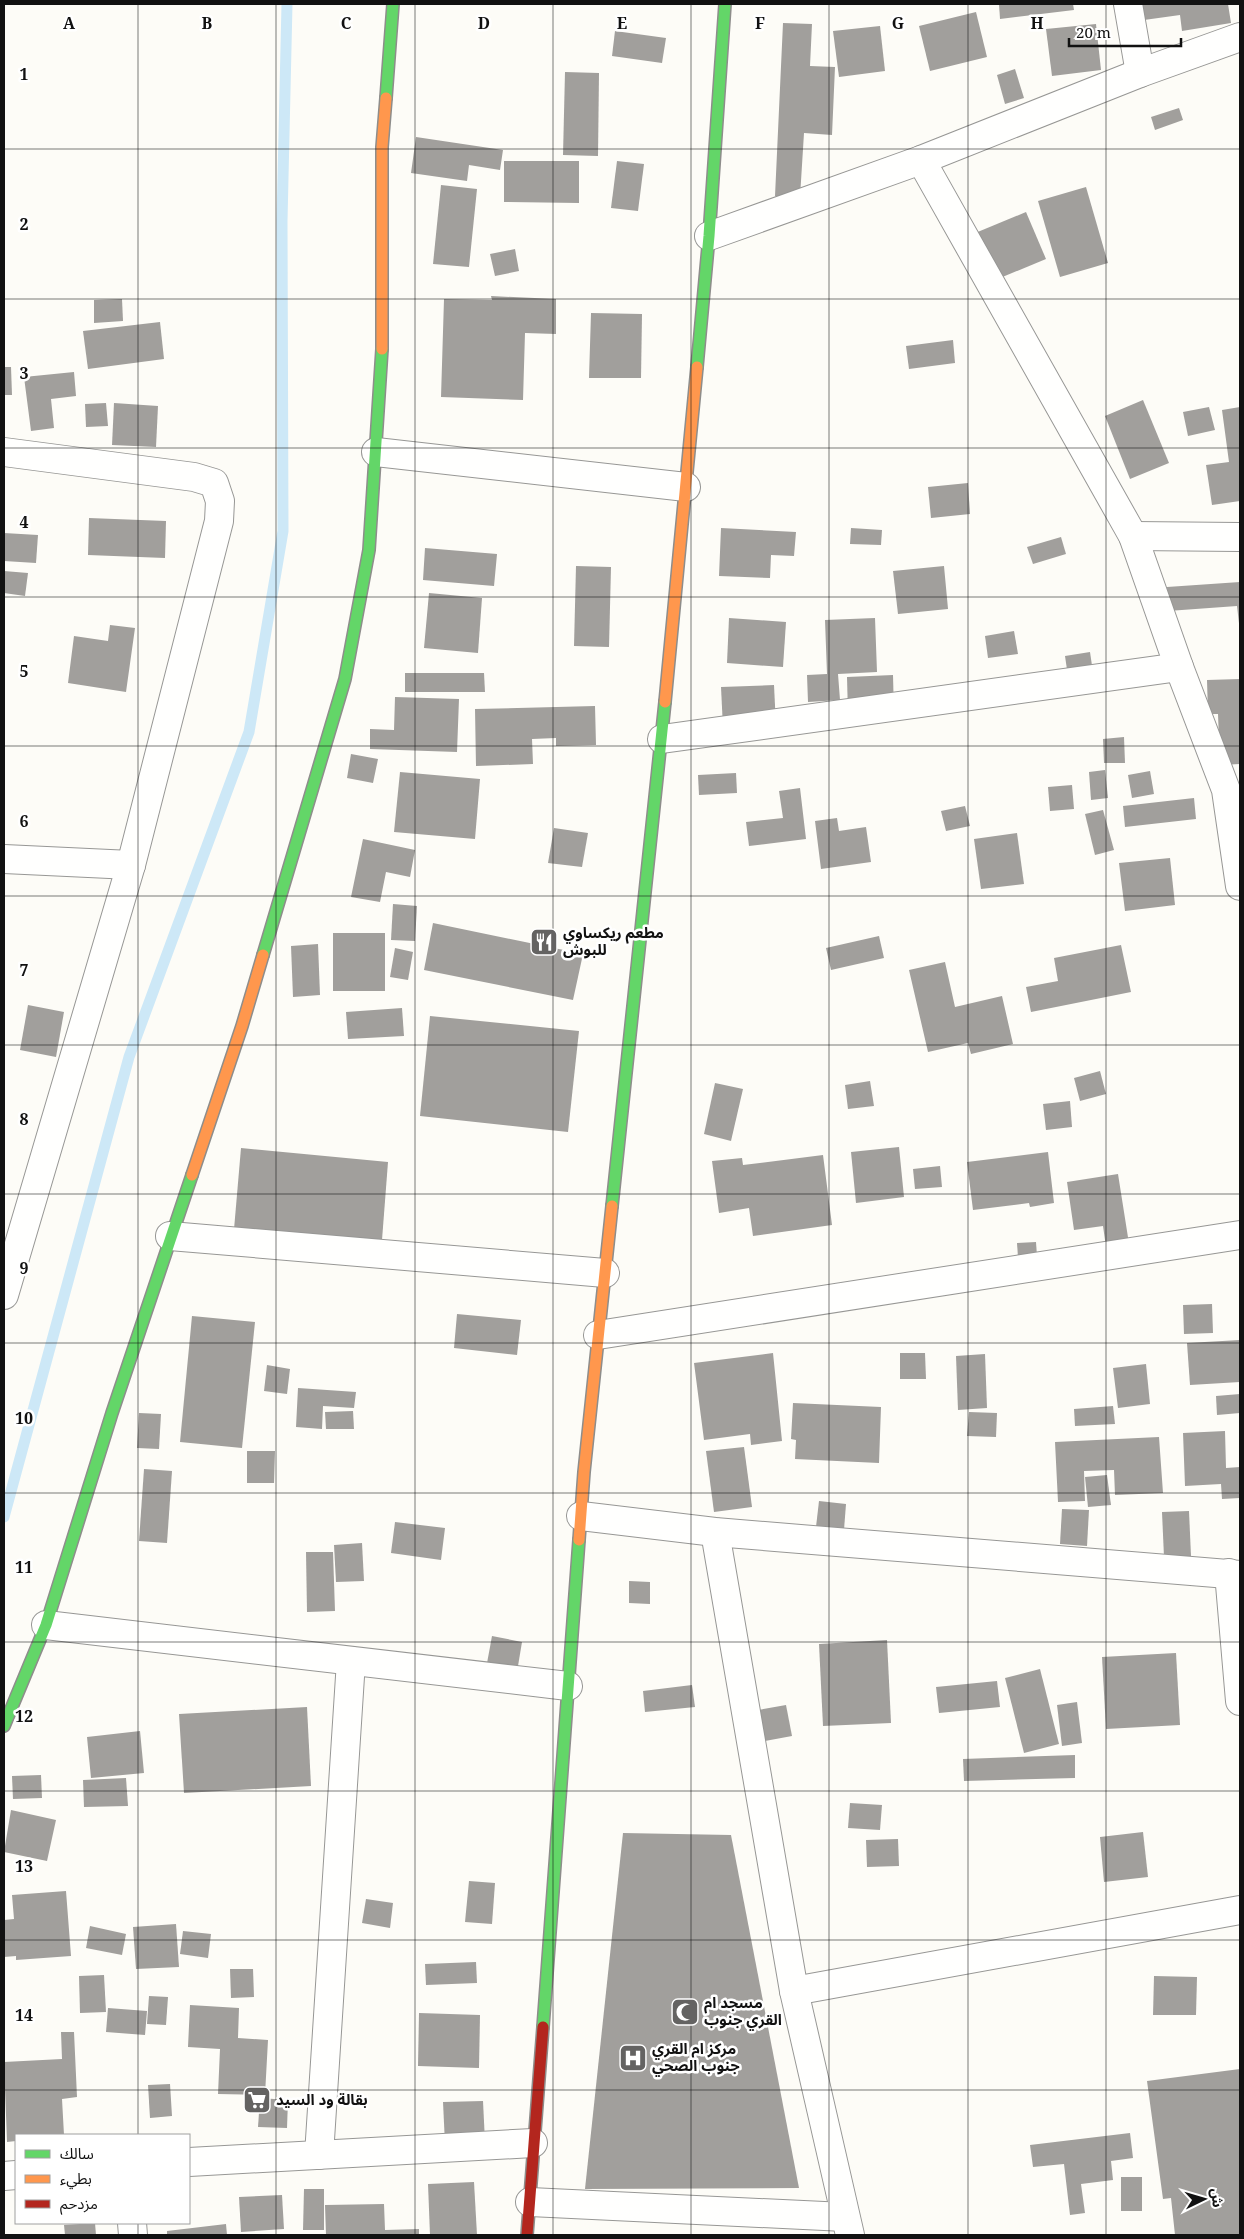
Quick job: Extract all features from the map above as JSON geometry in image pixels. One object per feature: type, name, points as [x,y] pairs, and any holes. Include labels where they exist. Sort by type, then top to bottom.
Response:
[{"type":"street","points":[[4,1726],[46,1625],[112,1412],[242,1026],[346,680],[369,550],[376,452],[382,362],[382,147],[392,4]]},
{"type":"street","points":[[527,2235],[581,1516],[598,1335],[662,739],[686,487],[709,236],[724,4]]},
{"type":"street","points":[[1128,4],[1140,73]]},
{"type":"street","points":[[709,236],[921,160],[1140,73],[1240,36]]},
{"type":"street","points":[[921,160],[1133,536],[1179,667],[1226,790],[1240,886]]},
{"type":"street","points":[[4,452],[194,477],[214,483],[220,501],[220,521],[130,865],[15,1219],[4,1295]]},
{"type":"street","points":[[376,452],[686,487]]},
{"type":"street","points":[[1133,536],[1240,537]]},
{"type":"street","points":[[662,739],[1179,667]]},
{"type":"street","points":[[4,859],[130,865]]},
{"type":"street","points":[[598,1335],[1240,1235]]},
{"type":"street","points":[[170,1236],[606,1273]]},
{"type":"street","points":[[581,1516],[715,1532],[1235,1574],[1240,1701]]},
{"type":"street","points":[[530,2202],[848,2226],[794,1991],[715,1532]]},
{"type":"street","points":[[46,1625],[568,1686]]},
{"type":"street","points":[[319,2155],[351,1661]]},
{"type":"street","points":[[794,1991],[1240,1910]]},
{"type":"street","points":[[190,2162],[533,2143]]},
{"type":"building","points":[[999,4],[1073,4],[1074,10],[1000,19]]},
{"type":"building","points":[[1142,4],[1228,4],[1231,23],[1182,31],[1180,15],[1144,20]]},
{"type":"building","points":[[976,12],[987,57],[930,71],[919,26]]},
{"type":"building","points":[[783,23],[812,24],[810,66],[835,67],[832,135],[804,133],[800,197],[775,196]]},
{"type":"building","points":[[1096,24],[1101,70],[1052,76],[1046,29]]},
{"type":"building","points":[[880,26],[885,71],[839,77],[833,31]]},
{"type":"building","points":[[615,31],[666,38],[662,63],[612,56]]},
{"type":"building","points":[[1015,69],[1024,98],[1005,104],[997,75]]},
{"type":"building","points":[[565,72],[599,73],[598,156],[563,155]]},
{"type":"building","points":[[1179,108],[1183,120],[1155,130],[1151,117]]},
{"type":"building","points":[[416,137],[503,150],[500,170],[469,165],[467,181],[411,173]]},
{"type":"building","points":[[504,161],[579,161],[579,203],[504,202]]},
{"type":"building","points":[[617,161],[644,164],[638,211],[611,208]]},
{"type":"building","points":[[441,185],[477,189],[469,267],[433,264]]},
{"type":"building","points":[[1086,187],[1108,263],[1060,277],[1038,201]]},
{"type":"building","points":[[1026,212],[1046,259],[988,283],[968,236]]},
{"type":"building","points":[[515,249],[519,271],[495,276],[490,254]]},
{"type":"building","points":[[491,296],[556,299],[556,334],[525,333],[523,400],[441,397],[444,299],[492,300]]},
{"type":"building","points":[[122,299],[123,321],[94,323],[94,300]]},
{"type":"building","points":[[591,313],[642,314],[641,378],[589,378]]},
{"type":"building","points":[[160,322],[164,359],[88,369],[83,331]]},
{"type":"building","points":[[953,340],[955,363],[909,369],[906,346]]},
{"type":"building","points":[[4,367],[11,367],[12,395],[4,395]]},
{"type":"building","points":[[74,372],[76,396],[51,399],[54,428],[31,431],[24,377]]},
{"type":"building","points":[[1143,400],[1169,463],[1130,479],[1105,416]]},
{"type":"building","points":[[106,403],[108,426],[86,427],[85,404]]},
{"type":"building","points":[[114,403],[158,406],[156,447],[112,445]]},
{"type":"building","points":[[1209,407],[1215,430],[1188,436],[1183,412]]},
{"type":"building","points":[[1240,407],[1240,501],[1212,505],[1206,465],[1229,462],[1222,410]]},
{"type":"building","points":[[968,483],[970,514],[931,518],[928,487]]},
{"type":"building","points":[[89,518],[166,521],[165,558],[88,555]]},
{"type":"building","points":[[721,528],[796,532],[794,556],[771,555],[770,578],[719,576]]},
{"type":"building","points":[[851,528],[882,530],[881,545],[850,544]]},
{"type":"building","points":[[4,533],[38,535],[36,563],[4,561]]},
{"type":"building","points":[[1061,537],[1066,554],[1033,564],[1027,547]]},
{"type":"building","points":[[425,548],[497,554],[494,586],[423,580]]},
{"type":"building","points":[[576,566],[611,567],[609,647],[574,646]]},
{"type":"building","points":[[944,566],[948,609],[898,614],[893,571]]},
{"type":"building","points":[[4,571],[28,573],[25,596],[4,593]]},
{"type":"building","points":[[1240,582],[1240,632],[1237,606],[1168,611],[1167,587]]},
{"type":"building","points":[[429,593],[482,598],[478,653],[424,648]]},
{"type":"building","points":[[729,618],[786,622],[783,667],[727,663]]},
{"type":"building","points":[[875,618],[877,672],[838,674],[840,700],[808,702],[807,675],[827,674],[825,620]]},
{"type":"building","points":[[110,625],[135,628],[126,692],[68,683],[74,636],[108,641]]},
{"type":"building","points":[[1014,631],[1018,654],[988,658],[985,636]]},
{"type":"building","points":[[1090,652],[1095,686],[1070,690],[1065,656]]},
{"type":"building","points":[[405,673],[484,673],[485,692],[405,692]]},
{"type":"building","points":[[893,675],[894,714],[848,715],[847,677]]},
{"type":"building","points":[[1240,679],[1240,764],[1220,765],[1218,714],[1208,714],[1207,680]]},
{"type":"building","points":[[774,685],[776,726],[723,728],[721,687]]},
{"type":"building","points":[[395,697],[459,699],[457,752],[370,749],[370,729],[394,730]]},
{"type":"building","points":[[595,706],[596,745],[556,746],[556,738],[532,739],[533,764],[476,766],[475,709]]},
{"type":"building","points":[[1124,737],[1125,763],[1104,763],[1103,739]]},
{"type":"building","points":[[351,754],[378,759],[373,783],[347,778]]},
{"type":"building","points":[[1105,770],[1108,798],[1091,800],[1089,772]]},
{"type":"building","points":[[1150,771],[1154,794],[1132,798],[1128,775]]},
{"type":"building","points":[[400,772],[480,779],[475,839],[394,832]]},
{"type":"building","points":[[736,773],[737,793],[699,795],[698,775]]},
{"type":"building","points":[[1072,785],[1074,809],[1050,811],[1048,787]]},
{"type":"building","points":[[800,788],[806,839],[749,846],[746,822],[783,818],[779,791]]},
{"type":"building","points":[[1194,798],[1196,819],[1125,827],[1123,806]]},
{"type":"building","points":[[965,806],[970,826],[946,831],[941,811]]},
{"type":"building","points":[[1103,810],[1114,850],[1095,855],[1085,814]]},
{"type":"building","points":[[837,818],[839,831],[866,827],[871,862],[821,869],[815,821]]},
{"type":"building","points":[[554,828],[588,833],[582,867],[548,863]]},
{"type":"building","points":[[1017,833],[1024,884],[981,889],[974,839]]},
{"type":"building","points":[[363,839],[415,850],[410,877],[386,872],[380,902],[351,897]]},
{"type":"building","points":[[1170,858],[1175,905],[1125,911],[1119,863]]},
{"type":"building","points":[[393,904],[417,906],[415,941],[391,940]]},
{"type":"building","points":[[433,923],[583,954],[573,1000],[424,970]]},
{"type":"building","points":[[333,933],[385,933],[385,991],[333,991]]},
{"type":"building","points":[[879,936],[884,958],[831,970],[826,948]]},
{"type":"building","points":[[318,944],[320,995],[293,997],[291,946]]},
{"type":"building","points":[[1121,945],[1131,992],[1031,1012],[1026,987],[1058,981],[1054,958]]},
{"type":"building","points":[[395,948],[413,952],[408,980],[390,977]]},
{"type":"building","points":[[945,962],[955,1007],[1002,996],[1013,1044],[971,1054],[968,1043],[928,1052],[909,970]]},
{"type":"building","points":[[28,1005],[64,1012],[56,1057],[20,1050]]},
{"type":"building","points":[[402,1008],[404,1036],[348,1039],[346,1012]]},
{"type":"building","points":[[430,1016],[579,1031],[568,1132],[420,1116]]},
{"type":"building","points":[[1100,1071],[1106,1094],[1080,1101],[1074,1078]]},
{"type":"building","points":[[870,1081],[874,1106],[848,1109],[845,1085]]},
{"type":"building","points":[[715,1083],[743,1089],[731,1141],[704,1134]]},
{"type":"building","points":[[1070,1101],[1072,1127],[1046,1130],[1043,1104]]},
{"type":"building","points":[[899,1147],[904,1197],[856,1203],[851,1152]]},
{"type":"building","points":[[241,1148],[388,1162],[381,1253],[233,1241]]},
{"type":"building","points":[[1048,1152],[1054,1203],[1030,1207],[1029,1203],[973,1210],[967,1162]]},
{"type":"building","points":[[823,1155],[832,1225],[753,1236],[749,1208],[719,1213],[712,1161],[742,1158],[743,1165]]},
{"type":"building","points":[[940,1166],[942,1187],[915,1189],[913,1169]]},
{"type":"building","points":[[1118,1174],[1130,1250],[1107,1254],[1103,1226],[1074,1230],[1067,1182]]},
{"type":"building","points":[[1036,1242],[1038,1271],[1019,1272],[1017,1243]]},
{"type":"building","points":[[1212,1304],[1213,1333],[1184,1334],[1183,1305]]},
{"type":"building","points":[[457,1314],[521,1320],[517,1355],[454,1348]]},
{"type":"building","points":[[192,1316],[255,1322],[242,1448],[180,1442]]},
{"type":"building","points":[[1240,1340],[1240,1382],[1190,1385],[1187,1343]]},
{"type":"building","points":[[773,1353],[782,1441],[751,1445],[750,1434],[704,1440],[694,1363]]},
{"type":"building","points":[[900,1353],[925,1353],[926,1379],[900,1379]]},
{"type":"building","points":[[985,1354],[987,1408],[958,1410],[956,1356]]},
{"type":"building","points":[[1146,1364],[1150,1404],[1118,1408],[1113,1368]]},
{"type":"building","points":[[267,1365],[290,1369],[287,1394],[264,1391]]},
{"type":"building","points":[[298,1388],[356,1392],[354,1408],[323,1406],[322,1429],[296,1427]]},
{"type":"building","points":[[1240,1394],[1240,1413],[1217,1415],[1216,1396]]},
{"type":"building","points":[[793,1403],[881,1407],[879,1463],[795,1459],[796,1440],[791,1439]]},
{"type":"building","points":[[1113,1406],[1115,1424],[1075,1426],[1074,1409]]},
{"type":"building","points":[[353,1411],[354,1429],[326,1429],[325,1412]]},
{"type":"building","points":[[969,1412],[997,1413],[996,1437],[967,1436]]},
{"type":"building","points":[[139,1413],[161,1414],[159,1449],[137,1448]]},
{"type":"building","points":[[1225,1431],[1226,1468],[1240,1467],[1240,1498],[1222,1499],[1221,1484],[1185,1486],[1183,1433]]},
{"type":"building","points":[[1159,1437],[1163,1493],[1115,1495],[1114,1470],[1084,1471],[1085,1501],[1058,1502],[1055,1442]]},
{"type":"building","points":[[744,1447],[752,1507],[714,1512],[706,1451]]},
{"type":"building","points":[[247,1451],[275,1451],[274,1483],[247,1483]]},
{"type":"building","points":[[144,1469],[172,1471],[167,1543],[139,1541]]},
{"type":"building","points":[[1107,1475],[1111,1505],[1088,1507],[1085,1477]]},
{"type":"building","points":[[819,1501],[846,1504],[844,1530],[816,1527]]},
{"type":"building","points":[[1062,1509],[1089,1510],[1087,1546],[1060,1544]]},
{"type":"building","points":[[1189,1511],[1191,1556],[1164,1557],[1162,1512]]},
{"type":"building","points":[[395,1522],[445,1528],[441,1560],[391,1553]]},
{"type":"building","points":[[362,1543],[364,1581],[336,1582],[334,1545]]},
{"type":"building","points":[[306,1552],[333,1552],[335,1611],[307,1612]]},
{"type":"building","points":[[629,1581],[650,1582],[650,1604],[629,1603]]},
{"type":"building","points":[[492,1636],[522,1642],[514,1690],[483,1685]]},
{"type":"building","points":[[887,1640],[891,1723],[823,1726],[819,1644]]},
{"type":"building","points":[[1176,1653],[1180,1725],[1106,1729],[1102,1657]]},
{"type":"building","points":[[1040,1669],[1059,1744],[1024,1753],[1005,1678]]},
{"type":"building","points":[[997,1681],[1000,1707],[939,1713],[936,1687]]},
{"type":"building","points":[[692,1685],[695,1707],[645,1712],[643,1691]]},
{"type":"building","points":[[1077,1702],[1082,1743],[1062,1746],[1057,1705]]},
{"type":"building","points":[[786,1705],[792,1736],[765,1741],[758,1710]]},
{"type":"building","points":[[307,1707],[311,1786],[184,1793],[179,1714]]},
{"type":"building","points":[[140,1731],[144,1773],[91,1778],[87,1737]]},
{"type":"building","points":[[1075,1755],[1075,1778],[964,1781],[963,1759]]},
{"type":"building","points":[[41,1775],[42,1798],[13,1799],[12,1776]]},
{"type":"building","points":[[126,1778],[128,1806],[84,1807],[83,1780]]},
{"type":"building","points":[[850,1803],[882,1805],[880,1830],[848,1828]]},
{"type":"building","points":[[11,1810],[56,1820],[47,1861],[4,1852]]},
{"type":"building","points":[[1143,1832],[1148,1877],[1104,1882],[1100,1837]]},
{"type":"building","name":"مسجد ام القري جنوب","points":[[623,1833],[731,1835],[799,2188],[585,2189]]},
{"type":"building","points":[[898,1839],[899,1866],[867,1867],[866,1840]]},
{"type":"building","points":[[469,1881],[495,1883],[492,1924],[465,1922]]},
{"type":"building","points":[[66,1891],[71,1956],[16,1960],[16,1956],[4,1957],[4,1920],[14,1919],[12,1895]]},
{"type":"building","points":[[366,1899],[393,1903],[390,1928],[362,1923]]},
{"type":"building","points":[[176,1924],[179,1967],[136,1969],[133,1927]]},
{"type":"building","points":[[90,1926],[126,1934],[122,1955],[86,1948]]},
{"type":"building","points":[[183,1931],[211,1934],[208,1958],[180,1954]]},
{"type":"building","points":[[476,1962],[477,1983],[426,1985],[425,1964]]},
{"type":"building","points":[[230,1969],[253,1969],[254,1997],[231,1998]]},
{"type":"building","points":[[104,1975],[106,2012],[80,2013],[79,1976]]},
{"type":"building","points":[[1154,1976],[1197,1977],[1196,2015],[1153,2015]]},
{"type":"building","points":[[149,1996],[168,1997],[166,2025],[147,2024]]},
{"type":"building","points":[[190,2005],[239,2008],[238,2038],[268,2040],[265,2095],[218,2094],[220,2049],[188,2047]]},
{"type":"building","points":[[108,2008],[147,2011],[145,2035],[106,2032]]},
{"type":"building","points":[[419,2013],[480,2015],[479,2068],[418,2066]]},
{"type":"building","points":[[61,2032],[74,2032],[77,2097],[62,2099],[64,2134],[15,2134],[15,2141],[7,2142],[4,2062],[62,2059]]},
{"type":"building","points":[[1240,2069],[1240,2234],[1175,2235],[1171,2198],[1163,2199],[1147,2081]]},
{"type":"building","points":[[170,2084],[172,2116],[150,2118],[148,2085]]},
{"type":"building","points":[[260,2098],[288,2100],[287,2128],[258,2127]]},
{"type":"building","points":[[483,2101],[485,2142],[445,2144],[443,2102]]},
{"type":"building","points":[[1130,2133],[1133,2158],[1111,2161],[1113,2180],[1081,2184],[1085,2213],[1070,2215],[1064,2164],[1033,2167],[1030,2145]]},
{"type":"building","points":[[1121,2177],[1142,2177],[1142,2211],[1121,2211]]},
{"type":"building","points":[[474,2182],[477,2235],[430,2235],[428,2184]]},
{"type":"building","points":[[304,2189],[324,2189],[324,2230],[303,2230]]},
{"type":"building","points":[[282,2195],[284,2229],[241,2232],[239,2197]]},
{"type":"building","points":[[384,2204],[385,2230],[419,2229],[419,2235],[326,2235],[325,2205]]},
{"type":"building","points":[[95,2224],[96,2235],[65,2235],[64,2225]]},
{"type":"building","points":[[226,2224],[227,2235],[167,2235],[167,2231]]},
{"type":"waterway","points":[[4,1517],[129,1057],[249,732],[283,531],[282,221],[287,4]]},
{"type":"traffic: fast","points":[[386,98],[393,4]]},
{"type":"traffic: fast","points":[[697,367],[709,236],[725,4]]},
{"type":"traffic: fast","points":[[263,955],[345,679],[369,550],[382,349]]},
{"type":"traffic: fast","points":[[612,1206],[665,702]]},
{"type":"traffic: fast","points":[[4,1726],[46,1625],[112,1413],[192,1175]]},
{"type":"traffic: fast","points":[[543,2027],[579,1540]]},
{"type":"traffic: slow","points":[[382,349],[382,147],[386,98]]},
{"type":"traffic: slow","points":[[665,702],[697,367]]},
{"type":"traffic: slow","points":[[192,1175],[242,1026],[263,955]]},
{"type":"traffic: slow","points":[[579,1540],[584,1472],[612,1206]]},
{"type":"traffic: jam","points":[[527,2235],[543,2027]]},
{"type":"place","name":"مطعم ريكساوي للبوش","points":[[544,942]]},
{"type":"place","name":"مسجد ام القري جنوب","points":[[685,2012]]},
{"type":"place","name":"مركز ام القري جنوب الصحي","points":[[633,2058]]},
{"type":"place","name":"بقالة ود السيد","points":[[257,2100]]}]
